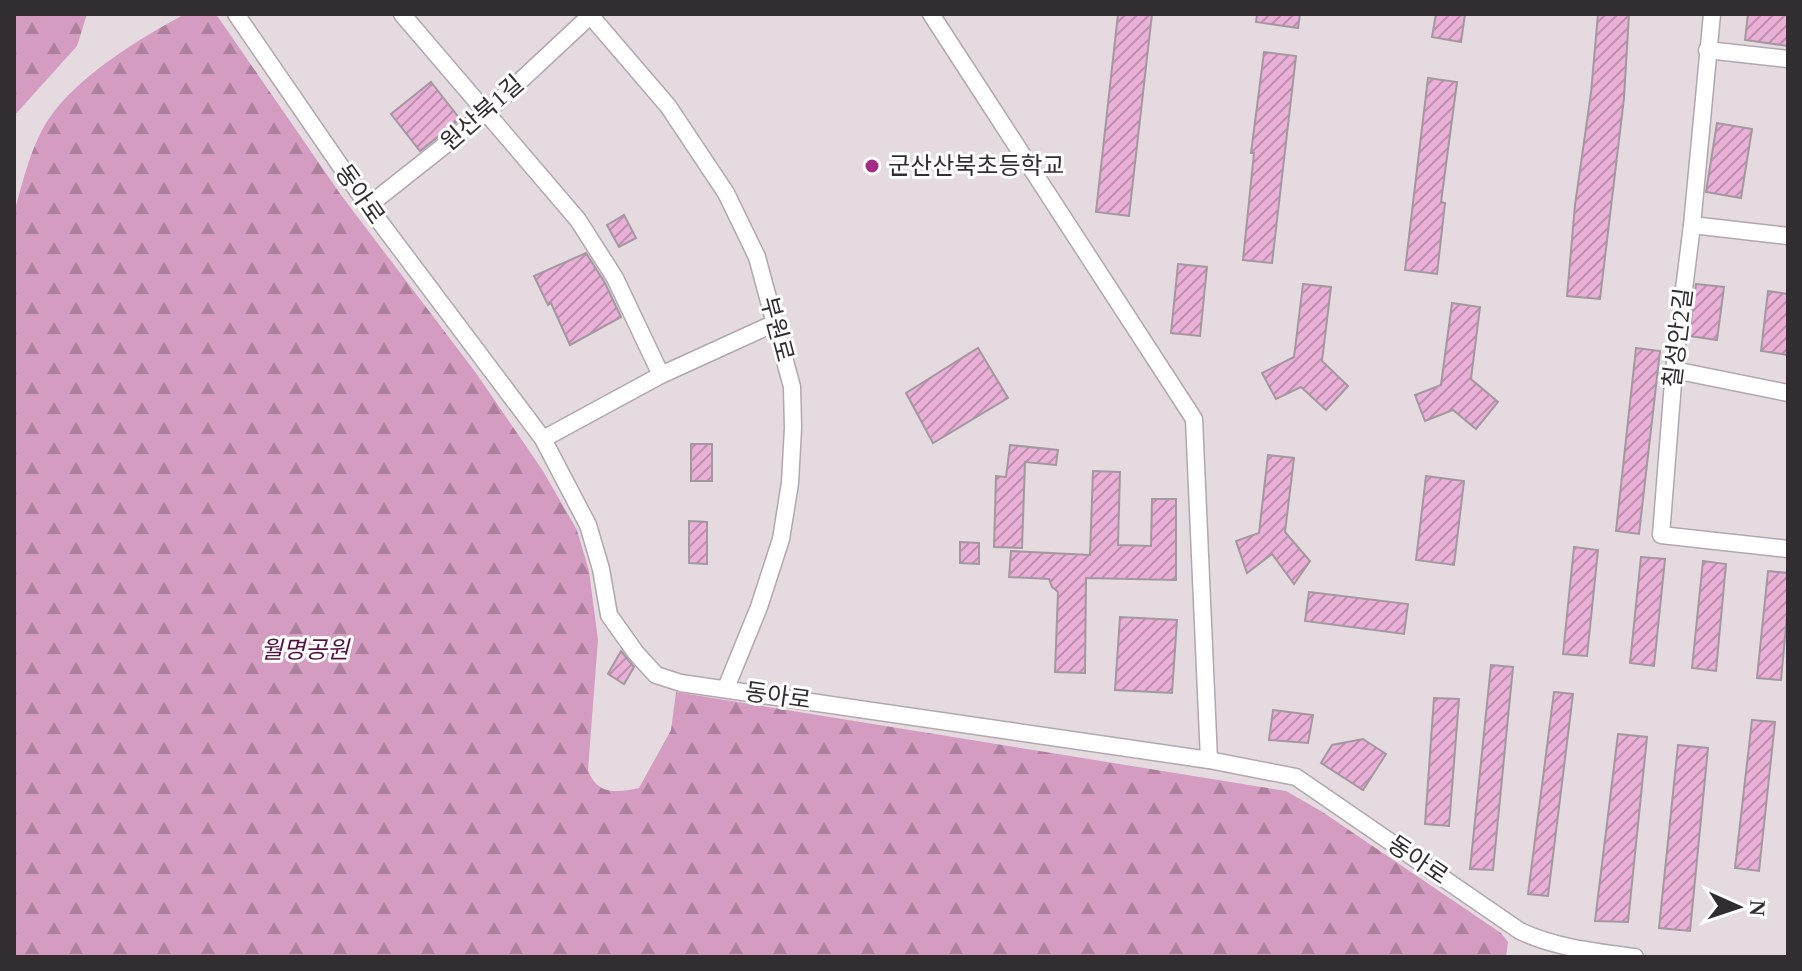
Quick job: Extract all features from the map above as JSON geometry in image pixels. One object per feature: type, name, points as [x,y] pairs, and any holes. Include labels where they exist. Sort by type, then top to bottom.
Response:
[{"type":"street","name":"동아로","points":[[236,14],[368,206],[543,439],[588,525],[601,569],[609,615],[656,675],[681,683],[1209,760],[1296,777],[1520,931],[1537,939],[1587,951],[1635,957]]},
{"type":"street","points":[[402,14],[578,220],[615,278],[661,375]]},
{"type":"street","name":"원산북1길","points":[[368,206],[488,111],[591,14]]},
{"type":"street","name":"부원로","points":[[591,14],[668,106],[726,193],[757,257],[792,387],[793,428],[781,539],[759,607],[726,688]]},
{"type":"street","points":[[931,14],[1194,419],[1209,760]]},
{"type":"street","name":"칠성안2길","points":[[1712,14],[1692,225],[1674,370],[1661,535],[1788,549]]},
{"type":"street","points":[[1707,50],[1788,59]]},
{"type":"street","points":[[1692,225],[1788,236]]},
{"type":"street","points":[[543,439],[661,375],[775,323]]},
{"type":"street","points":[[1674,370],[1788,393]]},
{"type":"green space","points":[[14,14],[87,14],[77,46],[14,116]]},
{"type":"green space","name":"월명공원","points":[[185,14],[214,14],[218,17],[341,195],[476,373],[543,471],[577,530],[589,571],[598,640],[588,770],[602,788],[623,791],[639,788],[671,730],[676,692],[1286,791],[1321,811],[1501,933],[1508,942],[1506,957],[14,957],[14,213],[36,142],[60,104],[110,60]]},
{"type":"building","points":[[1118,14],[1152,14],[1129,216],[1096,212]]},
{"type":"building","points":[[1257,14],[1300,14],[1298,28],[1256,22]]},
{"type":"building","points":[[1436,14],[1465,14],[1461,42],[1432,37]]},
{"type":"building","points":[[1598,14],[1629,14],[1624,98],[1600,299],[1567,296]]},
{"type":"building","points":[[1748,14],[1788,14],[1788,46],[1745,40]]},
{"type":"building","points":[[1264,52],[1296,56],[1272,263],[1243,260],[1254,153],[1251,153]]},
{"type":"building","points":[[1428,78],[1457,82],[1441,202],[1445,203],[1437,274],[1405,270]]},
{"type":"building","points":[[431,82],[460,119],[420,151],[391,114]]},
{"type":"building","points":[[1717,123],[1752,129],[1741,198],[1706,192]]},
{"type":"building","points":[[624,215],[636,238],[619,247],[607,225]]},
{"type":"building","points":[[586,253],[621,317],[570,345],[551,303],[548,305],[534,276]]},
{"type":"building","points":[[1178,264],[1207,267],[1200,336],[1171,333]]},
{"type":"building","points":[[1303,284],[1331,287],[1322,361],[1348,386],[1326,410],[1301,387],[1276,399],[1262,373],[1294,357]]},
{"type":"building","points":[[1696,284],[1724,287],[1717,340],[1689,336]]},
{"type":"building","points":[[1768,291],[1788,294],[1788,355],[1761,351]]},
{"type":"building","points":[[1452,303],[1480,307],[1471,379],[1498,402],[1476,429],[1453,410],[1425,421],[1415,395],[1441,385]]},
{"type":"building","points":[[978,348],[1008,398],[933,443],[906,393]]},
{"type":"building","points":[[1636,348],[1660,351],[1639,534],[1616,531]]},
{"type":"building","points":[[691,444],[712,444],[712,481],[691,481]]},
{"type":"building","points":[[1010,445],[1058,450],[1056,465],[1025,462],[1022,548],[994,547],[996,476],[1006,477]]},
{"type":"building","points":[[1268,455],[1294,458],[1285,532],[1310,561],[1294,584],[1272,554],[1247,573],[1236,541],[1259,533]]},
{"type":"building","points":[[1093,471],[1120,472],[1118,545],[1151,546],[1152,499],[1176,499],[1176,580],[1086,578],[1085,673],[1055,672],[1058,592],[1049,579],[1009,577],[1011,551],[1090,555]]},
{"type":"building","points":[[1426,476],[1464,481],[1454,565],[1416,560]]},
{"type":"building","points":[[689,521],[707,522],[707,564],[689,563]]},
{"type":"building","points":[[960,542],[979,543],[979,564],[960,563]]},
{"type":"building","points":[[1574,547],[1598,550],[1587,656],[1563,654]]},
{"type":"building","points":[[1641,557],[1665,559],[1654,666],[1630,663]]},
{"type":"building","points":[[1703,561],[1726,564],[1716,671],[1692,668]]},
{"type":"building","points":[[1768,571],[1788,573],[1781,680],[1757,678]]},
{"type":"building","points":[[1309,592],[1408,604],[1404,634],[1305,621]]},
{"type":"building","points":[[1120,617],[1177,620],[1172,693],[1115,690]]},
{"type":"building","points":[[621,651],[634,667],[624,684],[608,674]]},
{"type":"building","points":[[1491,665],[1513,667],[1493,870],[1470,869]]},
{"type":"building","points":[[1554,692],[1573,694],[1548,896],[1528,894]]},
{"type":"building","points":[[1434,698],[1459,699],[1449,826],[1425,824]]},
{"type":"building","points":[[1273,710],[1313,715],[1308,743],[1269,740]]},
{"type":"building","points":[[1752,720],[1775,722],[1759,871],[1735,868]]},
{"type":"building","points":[[1618,734],[1647,737],[1628,922],[1595,921]]},
{"type":"building","points":[[1363,739],[1386,754],[1363,790],[1321,763],[1332,745]]},
{"type":"building","points":[[1678,745],[1708,748],[1690,931],[1659,928]]},
{"type":"place","name":"군산산북초등학교","points":[[872,166]]}]
